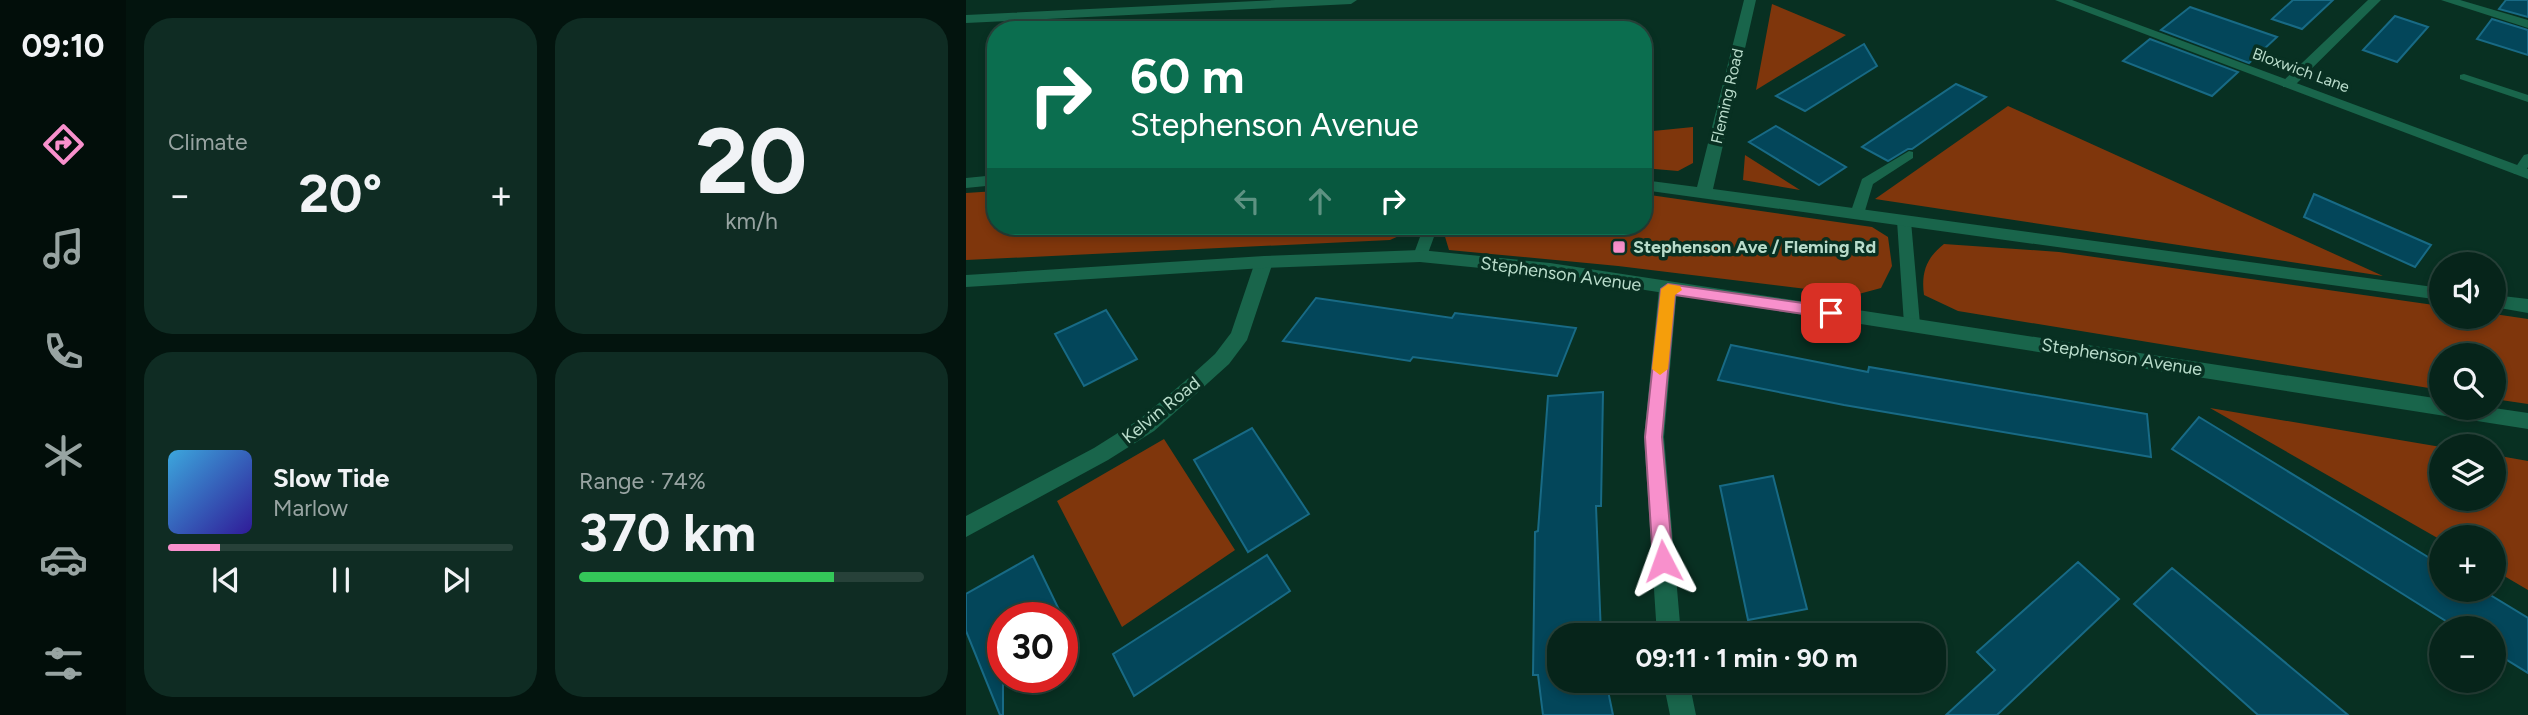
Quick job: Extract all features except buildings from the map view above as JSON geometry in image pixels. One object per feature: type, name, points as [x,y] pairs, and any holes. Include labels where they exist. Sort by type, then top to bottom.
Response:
[{"type":"street","points":[[966,19],[1351,0]]},
{"type":"street","name":"Fleming Road","points":[[1704,192],[1751,0]]},
{"type":"street","name":"Bloxwich Lane","points":[[2061,0],[2524,173]]},
{"type":"street","points":[[2288,84],[2375,0]]},
{"type":"street","points":[[2448,0],[2528,24]]},
{"type":"street","points":[[966,183],[987,181]]},
{"type":"street","points":[[1652,186],[2429,292]]},
{"type":"street","name":"Stephenson Avenue","points":[[966,281],[1264,262],[1420,256],[1549,269],[2429,406]]},
{"type":"street","name":"Kelvin Road","points":[[966,527],[1101,454],[1147,425],[1191,387],[1222,359],[1240,335],[1264,262]]},
{"type":"street","points":[[1668,289],[1654,437],[1668,623]]},
{"type":"street","points":[[2506,303],[2528,306]]},
{"type":"street","name":"Stephenson Avenue","points":[[2506,418],[2528,421]]},
{"type":"street","points":[[1678,693],[1683,715]]},
{"type":"lane","points":[[2464,77],[2528,99]]},
{"type":"lane","points":[[1857,214],[1867,182],[1909,155]]},
{"type":"lane","points":[[2524,173],[2528,158]]},
{"type":"lane","points":[[1904,221],[1912,324]]},
{"type":"lane","points":[[1420,256],[1428,235]]},
{"type":"shaded area","points":[[1772,4],[1846,35],[1756,90]]},
{"type":"shaded area","points":[[2008,106],[2383,276],[1875,199]]},
{"type":"shaded area","points":[[1693,127],[1693,163],[1678,171],[1652,169],[1652,131]]},
{"type":"shaded area","points":[[1745,155],[1800,190],[1743,180]]},
{"type":"shaded area","points":[[987,192],[987,235],[1401,235],[1390,240],[966,260],[966,193]]},
{"type":"shaded area","points":[[1652,195],[1872,227],[1888,237],[1892,266],[1881,288],[1855,295],[1618,266],[1449,250],[1444,235],[1652,235]]},
{"type":"shaded area","points":[[1944,244],[2059,252],[2429,304],[2429,329],[2506,329],[2506,316],[2528,319],[2528,404],[2506,401],[2506,343],[2429,343],[2429,388],[1958,311],[1924,295],[1926,266]]},
{"type":"shaded area","points":[[2210,408],[2429,445],[2429,511],[2506,511],[2506,457],[2528,461],[2528,590],[2506,577],[2506,525],[2429,525],[2429,533]]},
{"type":"shaded area","points":[[1164,439],[1235,550],[1122,627],[1057,501]]},
{"type":"slow traffic","points":[[1660,369],[1668,289],[1675,290]]},
{"type":"place","name":"Stephenson Ave / Fleming Rd","points":[[1619,247]]},
{"type":"route","points":[[1663,561],[1654,437],[1668,289],[1831,313]]}]
